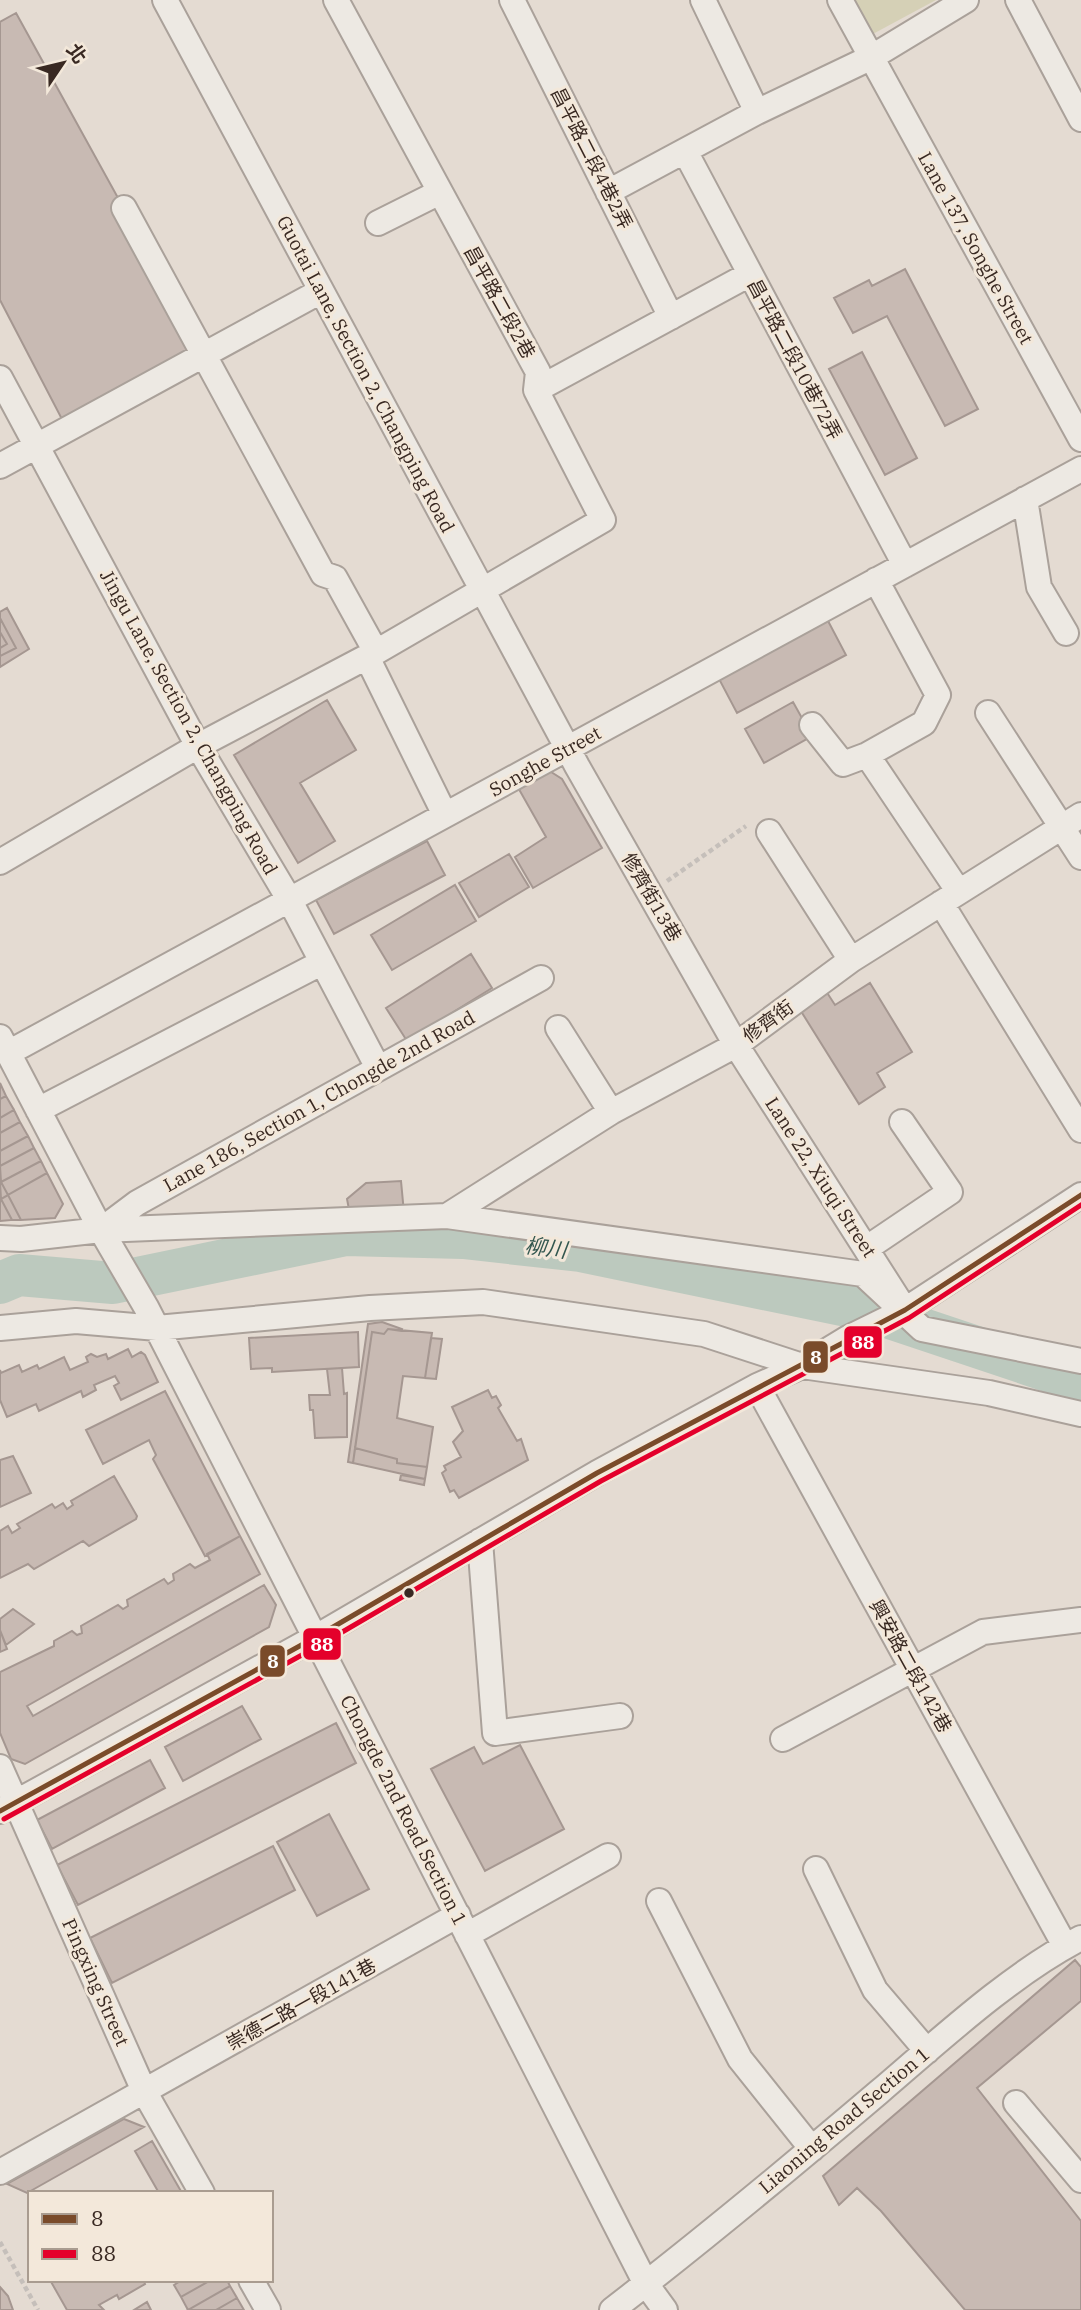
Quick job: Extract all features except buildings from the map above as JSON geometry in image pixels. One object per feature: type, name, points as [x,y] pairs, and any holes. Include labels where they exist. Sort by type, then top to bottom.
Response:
[{"type":"street","name":"Guotai Lane, Section 2, Changping Road","points":[[165,0],[567,749]]},
{"type":"street","name":"昌平路二段2巷","points":[[337,0],[538,372],[536,390],[603,520],[483,592]]},
{"type":"street","name":"昌平路二段4巷2弄","points":[[512,0],[671,317]]},
{"type":"street","points":[[703,0],[757,112]]},
{"type":"street","name":"Lane 137, Songhe Street","points":[[840,0],[1081,439]]},
{"type":"street","points":[[608,192],[686,153],[757,112],[872,57],[967,0]]},
{"type":"street","points":[[1018,0],[1081,119]]},
{"type":"street","name":"昌平路二段10巷72弄","points":[[686,153],[905,565]]},
{"type":"street","points":[[378,223],[440,192]]},
{"type":"street","points":[[124,208],[323,574],[335,578],[445,815]]},
{"type":"street","points":[[536,390],[750,274]]},
{"type":"street","points":[[0,466],[321,291]]},
{"type":"street","name":"Jingu Lane, Section 2, Changping Road","points":[[0,378],[198,746],[289,900],[377,1066]]},
{"type":"street","name":"Songhe Street","points":[[4,1045],[289,900],[1081,469]]},
{"type":"street","points":[[1025,499],[1039,587],[1066,634]]},
{"type":"street","points":[[811,725],[843,764],[867,755],[924,723],[939,695],[876,580]]},
{"type":"street","points":[[0,862],[198,746],[483,592]]},
{"type":"street","points":[[988,713],[1071,821],[1081,857]]},
{"type":"street","name":"修齊街13巷","points":[[567,749],[736,1045]]},
{"type":"street","points":[[867,755],[1081,1130]]},
{"type":"street","name":"修齊街","points":[[447,1216],[611,1112],[736,1045],[851,960],[1071,821]]},
{"type":"street","points":[[758,829],[851,960]]},
{"type":"street","points":[[38,1110],[321,963]]},
{"type":"street","name":"Lane 186, Section 1, Chongde 2nd Road","points":[[107,1240],[137,1203],[377,1066],[541,978]]},
{"type":"street","points":[[558,1028],[611,1112]]},
{"type":"street","points":[[4,1045],[107,1240]]},
{"type":"street","name":"Lane 22, Xiuqi Street","points":[[736,1045],[867,1248],[895,1314]]},
{"type":"street","points":[[867,1248],[950,1192],[902,1122]]},
{"type":"street","points":[[8,1806],[316,1637],[480,1541],[757,1386],[802,1366],[895,1314],[1081,1195]]},
{"type":"street","points":[[0,1238],[107,1240],[447,1216],[863,1274],[895,1314],[922,1329],[1081,1362]]},
{"type":"street","name":"Chongde 2nd Road Section 1","points":[[107,1240],[152,1318],[646,2284],[665,2310]]},
{"type":"street","points":[[0,1328],[76,1321],[483,1302],[704,1334],[802,1366],[989,1393],[1081,1414]]},
{"type":"street","name":"興安路二段142巷","points":[[757,1386],[913,1671],[1073,1942]]},
{"type":"street","points":[[480,1541],[495,1732],[620,1716]]},
{"type":"street","points":[[783,1739],[983,1632],[1081,1620]]},
{"type":"street","name":"Pingxing Street","points":[[0,1767],[8,1806],[144,2091],[201,2191]]},
{"type":"street","name":"崇德二路一段141巷","points":[[0,2172],[144,2091],[463,1925],[608,1856]]},
{"type":"street","points":[[816,1869],[875,1990],[927,2051]]},
{"type":"street","points":[[659,1901],[740,2059],[812,2149]]},
{"type":"street","name":"Liaoning Road Section 1","points":[[612,2310],[812,2149],[927,2051],[1049,1954],[1073,1942]]},
{"type":"street","points":[[1016,2103],[1081,2180]]},
{"type":"street","points":[[252,2282],[268,2310]]},
{"type":"path","points":[[666,882],[758,829]]},
{"type":"path","points":[[0,2242],[38,2310]]},
{"type":"shaded area","points":[[853,0],[936,0],[871,35]]},
{"type":"waterway","name":"柳川","points":[[0,1283],[19,1275],[113,1283],[346,1235],[463,1238],[580,1251],[866,1310],[1081,1382]]},
{"type":"transit line","name":"8","points":[[0,1811],[316,1637],[597,1473],[905,1310],[1081,1195]]},
{"type":"transit line","name":"88","points":[[4,1819],[320,1645],[601,1481],[909,1318],[1081,1205]]}]
